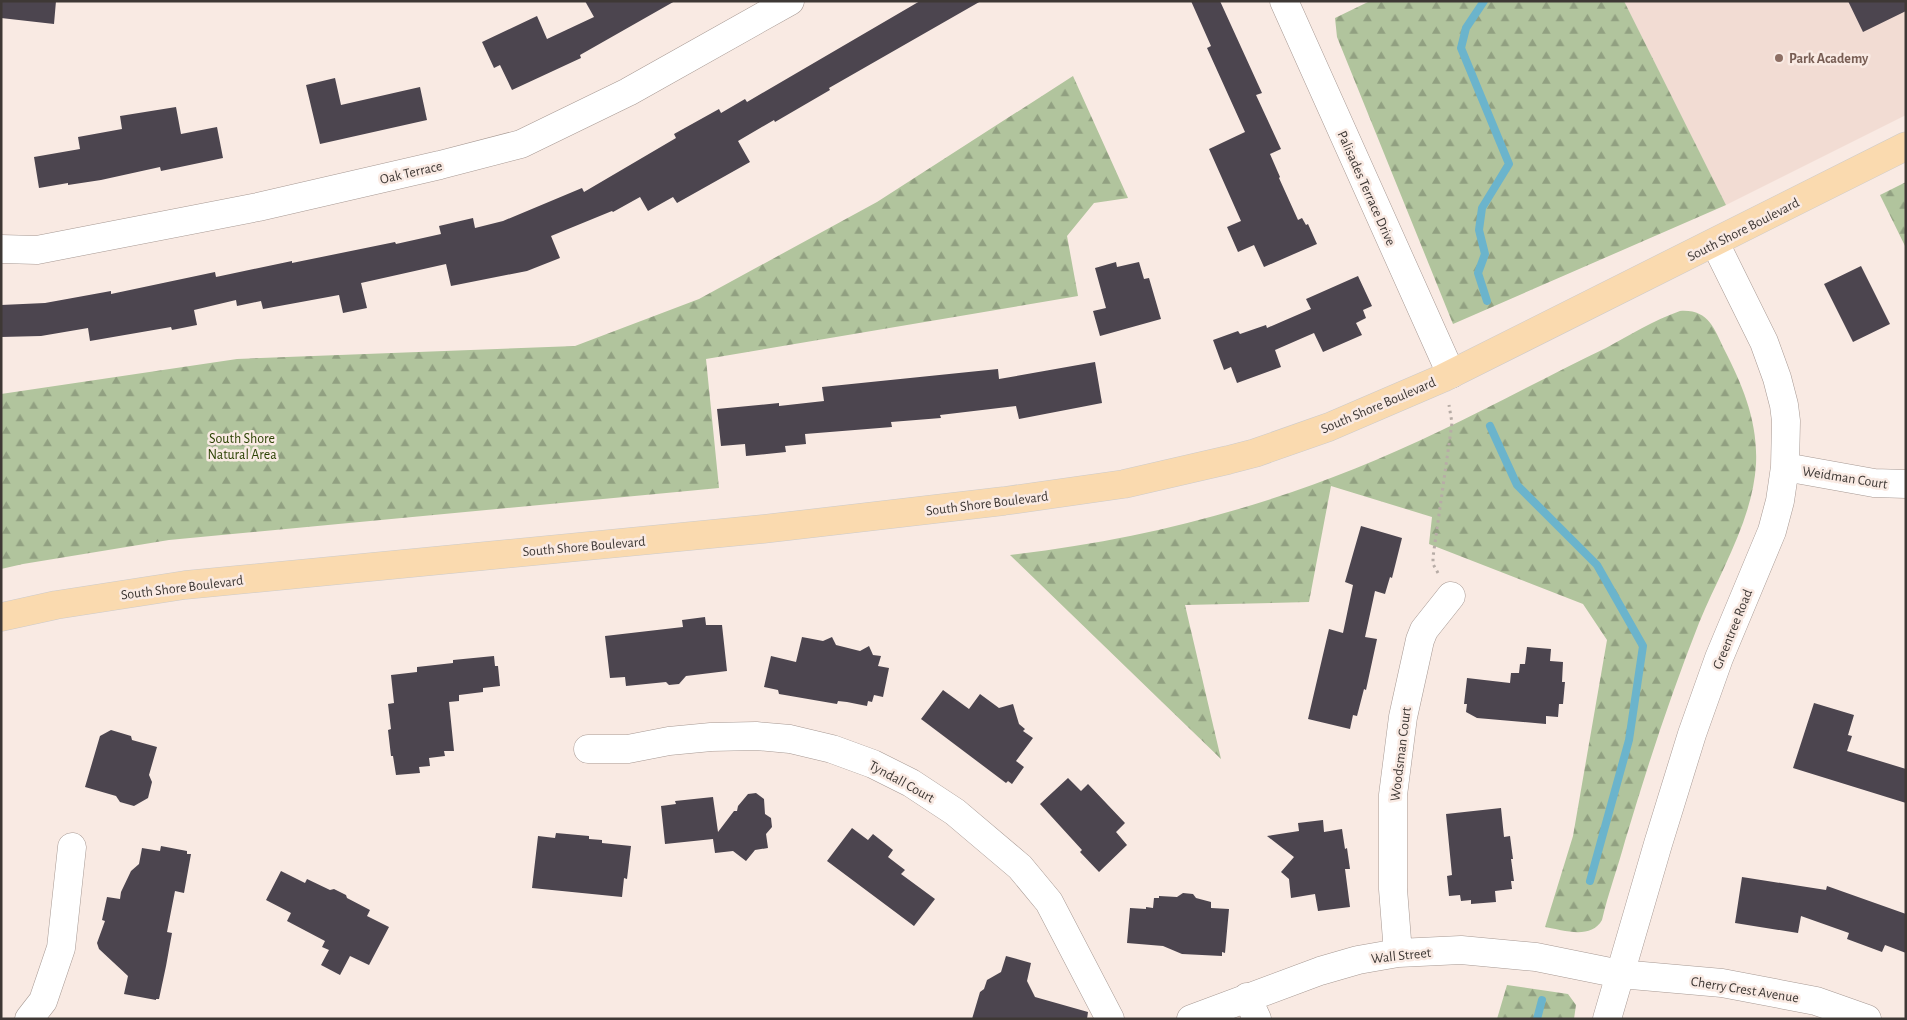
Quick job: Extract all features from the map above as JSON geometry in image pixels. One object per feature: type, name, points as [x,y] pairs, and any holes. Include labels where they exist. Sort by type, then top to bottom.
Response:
[{"type":"main road","name":"South Shore Boulevard","points":[[1,617],[56,605],[185,585],[885,516],[1061,494],[1177,473],[1263,450],[1329,427],[1447,376],[1906,146]]},
{"type":"street","name":"Oak Terrace","points":[[1,249],[37,250],[258,207],[440,165],[520,144],[628,92],[790,1]]},
{"type":"street","name":"Palisades Terrace Drive","points":[[1284,1],[1447,376]]},
{"type":"street","name":"Greentree Road","points":[[1608,1019],[1692,734],[1723,649],[1772,531],[1780,502],[1785,467],[1786,421],[1777,378],[1764,342],[1715,243]]},
{"type":"street","name":"Weidman Court","points":[[1785,467],[1874,483],[1906,484]]},
{"type":"street","name":"Woodsman Court","points":[[1398,953],[1393,889],[1393,795],[1403,717],[1420,640],[1424,630],[1450,596]]},
{"type":"street","name":"Tyndall Court","points":[[588,749],[628,749],[678,740],[711,737],[756,736],[790,739],[832,749],[873,764],[911,783],[955,812],[1020,867],[1049,902],[1110,1019]]},
{"type":"street","points":[[29,1019],[43,1001],[61,948],[72,848]]},
{"type":"street","name":"Wall Street","points":[[1191,1019],[1252,1008],[1320,971],[1358,960],[1398,953],[1461,950],[1490,952],[1536,957],[1620,974]]},
{"type":"street","name":"Cherry Crest Avenue","points":[[1620,974],[1722,982],[1815,1010],[1867,1019]]},
{"type":"path","points":[[1447,376],[1452,423],[1433,564],[1450,596]]},
{"type":"shaded area","name":"Park Academy","points":[[1624,1],[1906,1],[1906,115],[1726,205]]},
{"type":"green space","points":[[1370,1],[1624,1],[1726,205],[1453,324],[1337,37],[1335,18]]},
{"type":"green space","name":"South Shore Natural Area","points":[[1073,76],[1128,198],[1094,203],[1067,236],[1078,296],[706,359],[719,488],[169,540],[1,569],[1,394],[237,359],[575,346],[699,299],[877,202]]},
{"type":"green space","points":[[1906,182],[1906,248],[1880,195]]},
{"type":"green space","points":[[1680,311],[1697,313],[1709,321],[1717,334],[1743,391],[1755,434],[1756,464],[1754,485],[1742,525],[1699,623],[1669,704],[1633,813],[1602,920],[1591,930],[1576,932],[1545,927],[1573,836],[1607,640],[1583,604],[1429,544],[1432,517],[1331,486],[1309,602],[1185,605],[1221,759],[1010,555],[1067,547],[1177,526],[1283,495],[1336,476],[1440,431],[1606,348],[1651,323]]},
{"type":"green space","points":[[1507,985],[1568,994],[1576,1005],[1574,1019],[1497,1019]]},
{"type":"building","points":[[1,1],[56,1],[54,24],[1,18]]},
{"type":"building","points":[[585,1],[675,1],[580,55],[581,58],[512,90],[500,65],[494,68],[482,42],[537,16],[547,39],[594,17]]},
{"type":"building","points":[[920,1],[981,1],[829,88],[830,90],[775,122],[774,120],[738,141],[750,162],[677,203],[673,197],[648,211],[640,197],[613,212],[551,236],[560,258],[527,271],[451,286],[446,264],[361,283],[367,308],[343,313],[339,295],[263,309],[261,301],[237,306],[236,300],[194,310],[197,325],[172,330],[171,327],[90,341],[88,328],[41,336],[1,337],[1,305],[45,303],[111,291],[111,294],[215,272],[216,277],[395,242],[396,244],[441,234],[439,226],[473,218],[475,228],[503,221],[582,188],[584,192],[676,138],[674,134],[719,109],[721,113],[745,99],[747,102]]},
{"type":"building","points":[[1191,1],[1220,1],[1262,93],[1256,95],[1281,149],[1270,154],[1279,178],[1298,220],[1302,218],[1306,225],[1308,224],[1317,244],[1264,267],[1254,245],[1238,252],[1227,227],[1241,221],[1209,149],[1245,132],[1207,48],[1211,46]]},
{"type":"building","points":[[1848,1],[1906,1],[1906,11],[1863,32]]},
{"type":"building","points":[[335,78],[341,105],[420,87],[427,120],[320,144],[306,85]]},
{"type":"building","points":[[176,107],[181,134],[217,127],[223,158],[161,171],[160,167],[101,180],[39,188],[34,157],[80,149],[78,137],[122,129],[120,116]]},
{"type":"building","points":[[1116,262],[1117,267],[1139,262],[1144,279],[1149,278],[1161,319],[1100,336],[1093,311],[1106,308],[1095,268]]},
{"type":"building","points":[[1861,266],[1890,324],[1853,342],[1824,284]]},
{"type":"building","points":[[1358,276],[1372,306],[1363,310],[1366,318],[1356,323],[1362,335],[1323,352],[1314,333],[1275,350],[1281,367],[1237,383],[1231,367],[1224,370],[1213,340],[1238,331],[1240,334],[1266,325],[1267,328],[1311,309],[1306,299]]},
{"type":"building","points":[[1095,362],[1102,403],[1019,419],[1016,406],[940,415],[941,418],[891,422],[892,427],[805,434],[806,444],[785,446],[786,452],[746,456],[745,444],[721,446],[717,409],[779,403],[779,406],[824,401],[822,387],[998,369],[999,379]]},
{"type":"building","points":[[1361,526],[1402,538],[1392,578],[1390,577],[1385,594],[1375,591],[1365,637],[1377,639],[1366,690],[1364,689],[1357,716],[1353,715],[1350,729],[1308,719],[1329,629],[1343,633],[1353,585],[1345,582]]},
{"type":"building","points":[[705,617],[706,625],[722,625],[727,671],[686,676],[679,684],[669,685],[666,682],[626,686],[625,677],[610,678],[605,636],[683,627],[682,620]]},
{"type":"building","points":[[802,637],[823,641],[832,637],[836,645],[860,651],[869,646],[873,655],[881,656],[878,666],[889,668],[883,697],[874,695],[872,702],[868,701],[867,706],[838,701],[837,704],[779,694],[778,690],[764,687],[771,656],[796,662]]},
{"type":"building","points":[[1527,647],[1551,649],[1550,661],[1563,662],[1562,682],[1565,682],[1563,704],[1559,704],[1558,717],[1546,716],[1546,724],[1477,718],[1466,712],[1467,704],[1464,704],[1467,678],[1510,683],[1511,673],[1519,673],[1520,664],[1525,664]]},
{"type":"building","points":[[494,656],[495,666],[498,666],[500,686],[483,688],[483,692],[459,695],[459,701],[449,702],[454,751],[444,751],[445,756],[429,758],[430,766],[419,767],[420,773],[396,775],[393,756],[391,756],[388,730],[391,729],[388,704],[394,703],[391,675],[417,672],[417,667],[453,663],[453,660]]},
{"type":"building","points":[[943,690],[969,709],[980,694],[999,708],[1013,704],[1019,724],[1025,729],[1023,731],[1033,738],[1016,761],[1024,767],[1012,784],[1008,781],[1006,783],[921,719]]},
{"type":"building","points":[[1814,703],[1854,715],[1848,735],[1852,736],[1847,751],[1906,769],[1906,803],[1793,768]]},
{"type":"building","points":[[111,730],[131,736],[132,740],[157,747],[149,775],[152,782],[148,798],[134,806],[120,802],[116,796],[85,787],[100,736]]},
{"type":"building","points":[[1068,778],[1081,791],[1088,784],[1125,823],[1116,832],[1127,845],[1099,872],[1080,852],[1082,850],[1040,804]]},
{"type":"building","points":[[756,793],[764,799],[765,814],[771,818],[772,827],[766,834],[768,848],[755,850],[746,861],[733,851],[715,853],[713,839],[665,844],[661,806],[676,804],[675,801],[713,797],[718,832],[734,811],[737,811],[738,806],[748,794]]},
{"type":"building","points":[[1501,808],[1504,837],[1510,836],[1514,881],[1511,881],[1512,889],[1495,891],[1496,902],[1471,904],[1471,900],[1461,901],[1460,895],[1449,896],[1447,876],[1452,875],[1446,814]]},
{"type":"building","points":[[1323,820],[1324,832],[1342,829],[1350,869],[1345,869],[1350,907],[1318,911],[1315,894],[1291,898],[1289,879],[1281,872],[1294,857],[1267,836],[1299,831],[1298,823]]},
{"type":"building","points":[[852,828],[868,840],[873,834],[893,850],[888,857],[905,870],[901,874],[935,899],[914,926],[827,861]]},
{"type":"building","points":[[556,833],[589,836],[589,839],[602,840],[602,843],[631,846],[627,879],[624,878],[622,897],[532,888],[538,836],[555,838]]},
{"type":"building","points":[[161,846],[187,851],[187,854],[191,854],[184,893],[175,891],[167,932],[172,933],[159,999],[156,1000],[124,994],[128,976],[99,949],[97,943],[105,921],[102,920],[107,897],[120,899],[121,892],[131,871],[139,864],[142,848],[160,851]]},
{"type":"building","points":[[281,871],[305,883],[307,879],[346,895],[347,898],[370,910],[367,916],[389,927],[369,965],[350,956],[340,975],[321,965],[329,950],[322,947],[325,941],[287,921],[291,913],[266,900]]},
{"type":"building","points":[[1742,877],[1826,890],[1827,886],[1906,914],[1906,953],[1885,945],[1882,952],[1847,939],[1849,933],[1801,916],[1798,933],[1735,923]]},
{"type":"building","points":[[1183,893],[1193,894],[1196,898],[1211,902],[1211,908],[1229,909],[1225,953],[1222,952],[1222,956],[1182,954],[1163,946],[1127,943],[1130,908],[1153,908],[1154,898],[1159,898],[1159,896],[1177,897]]},
{"type":"building","points":[[1006,956],[1031,963],[1027,981],[1035,997],[1088,1012],[1087,1019],[972,1019],[980,992],[984,989],[987,980],[1001,972]]},
{"type":"waterway","points":[[1484,1],[1466,28],[1461,48],[1509,164],[1482,208],[1479,230],[1485,254],[1478,273],[1487,301]]},
{"type":"waterway","points":[[1490,426],[1517,485],[1597,565],[1643,646],[1629,740],[1590,881]]},
{"type":"waterway","points":[[1537,1019],[1542,1000]]},
{"type":"place","name":"Park Academy","points":[[1779,58]]}]
